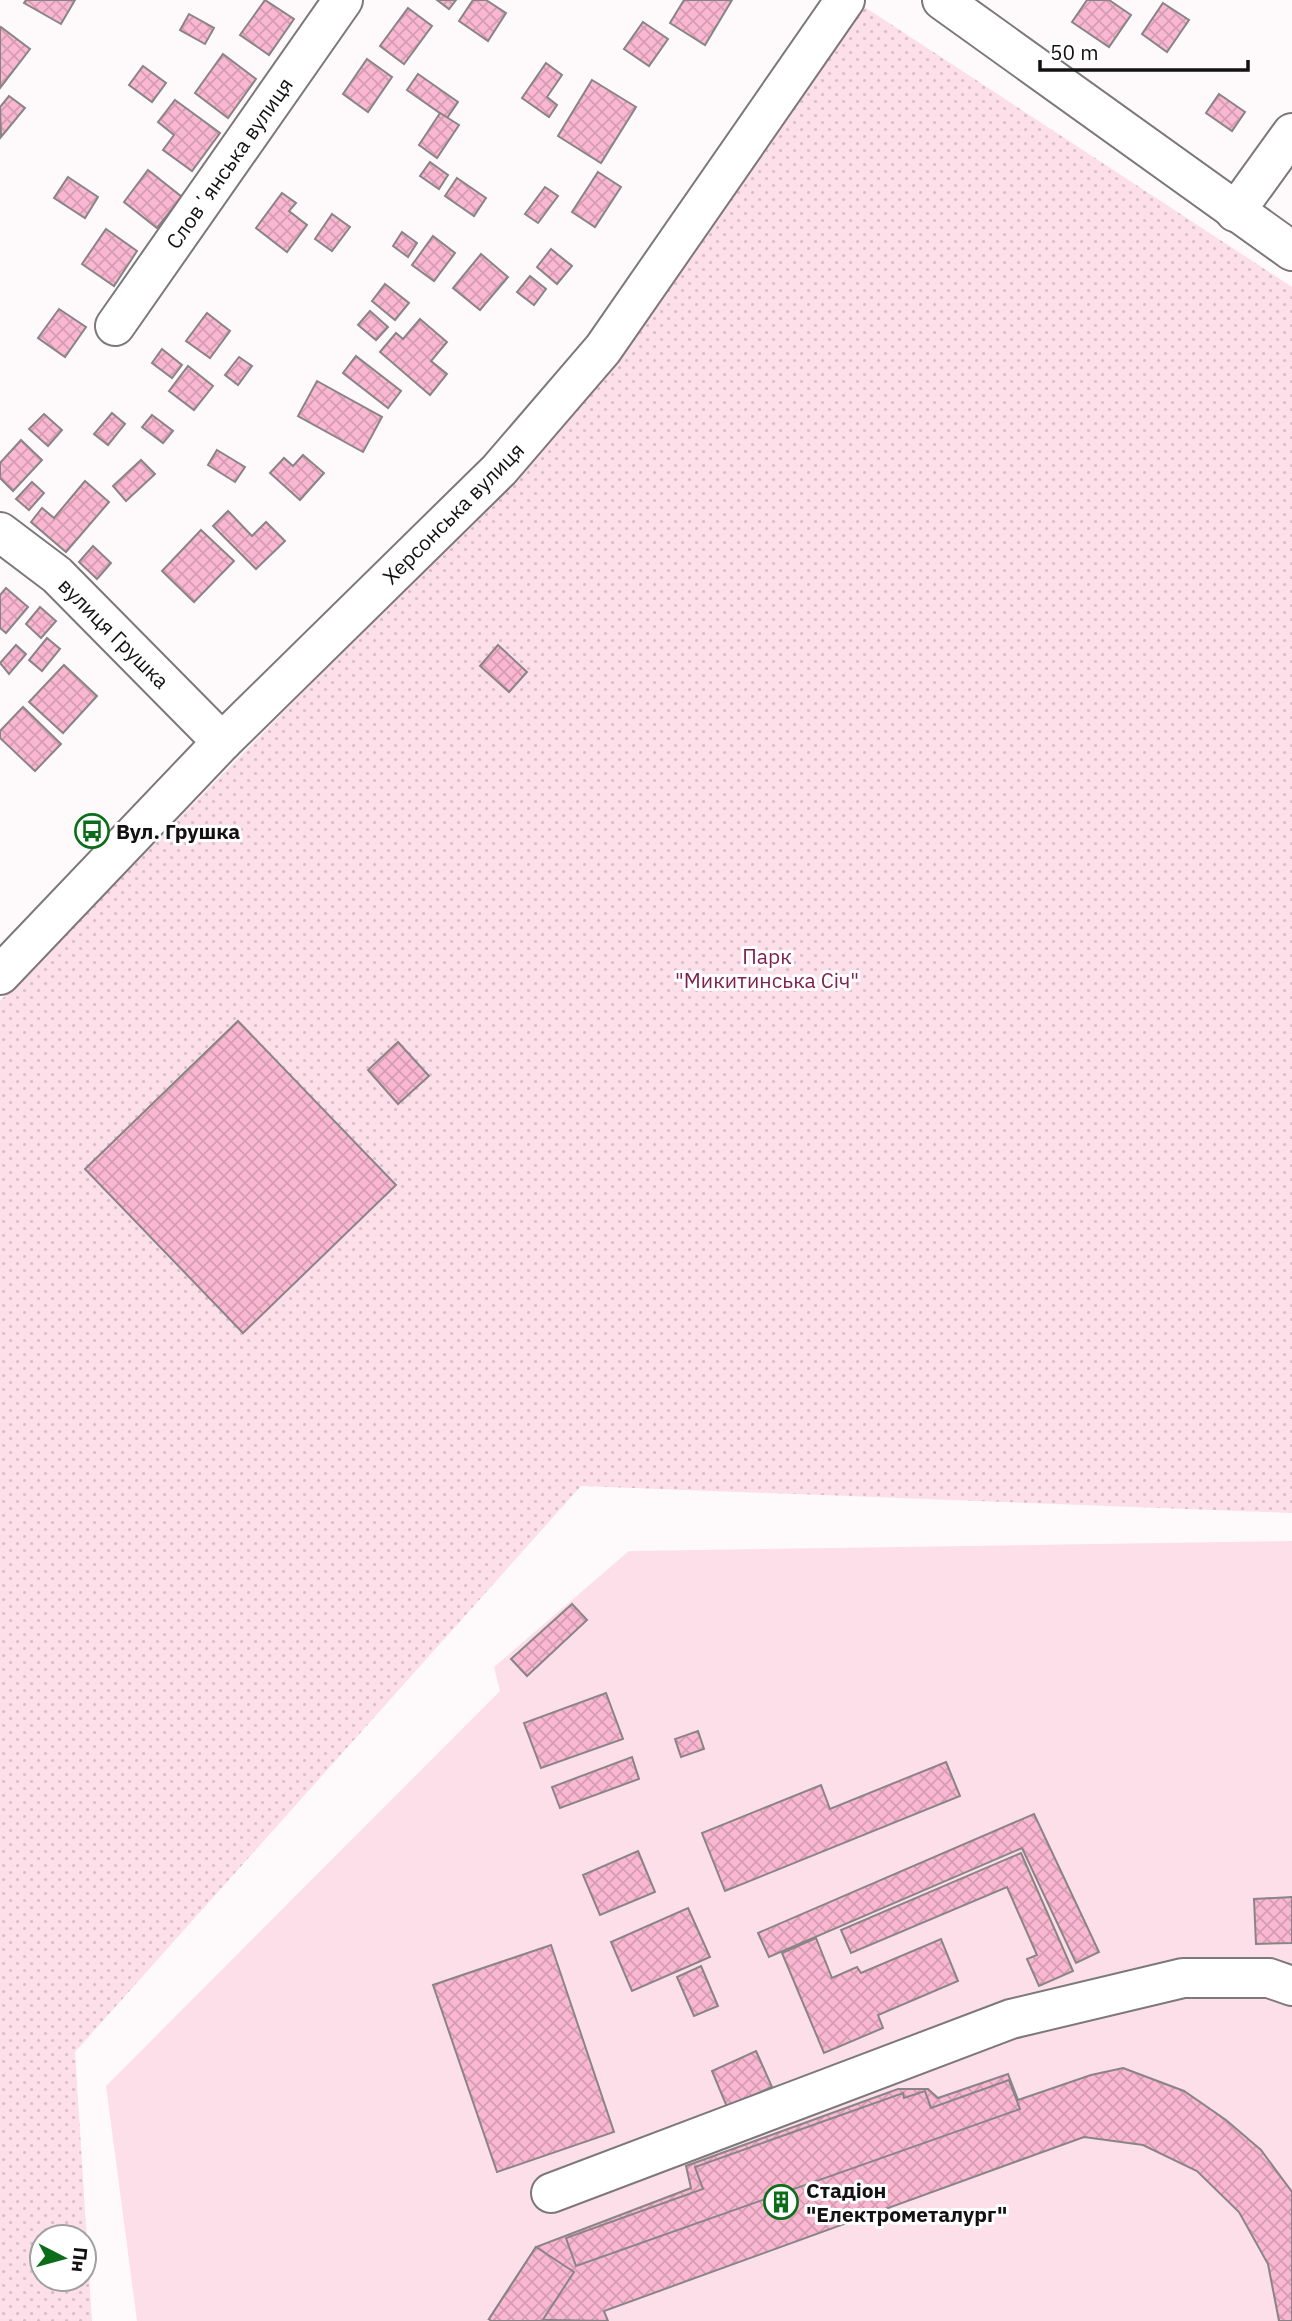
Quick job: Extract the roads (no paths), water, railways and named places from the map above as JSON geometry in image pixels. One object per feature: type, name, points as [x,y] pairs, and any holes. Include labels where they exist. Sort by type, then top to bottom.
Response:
[{"type":"main road","name":"Словʼянська вулиця","points":[[115,326],[343,0]]},
{"type":"main road","name":"Херсонська вулиця","points":[[0,975],[222,742],[499,470],[603,349],[845,0]]},
{"type":"main road","points":[[965,7],[1235,212],[1292,251]]},
{"type":"main road","points":[[1235,212],[1292,133]]},
{"type":"main road","name":"вулиця Грушка","points":[[0,532],[57,575],[222,742]]},
{"type":"main road","points":[[551,2193],[1011,2019],[1183,1978],[1269,1978],[1292,1986]]},
{"type":"place","name":"Вул. Грушка","points":[[92,831]]},
{"type":"place","name":"Стадіон \"Електрометалург\"","points":[[781,2202]]},
{"type":"park label","name":"Парк \"Микитинська Січ\"","points":[[767,968]]}]
